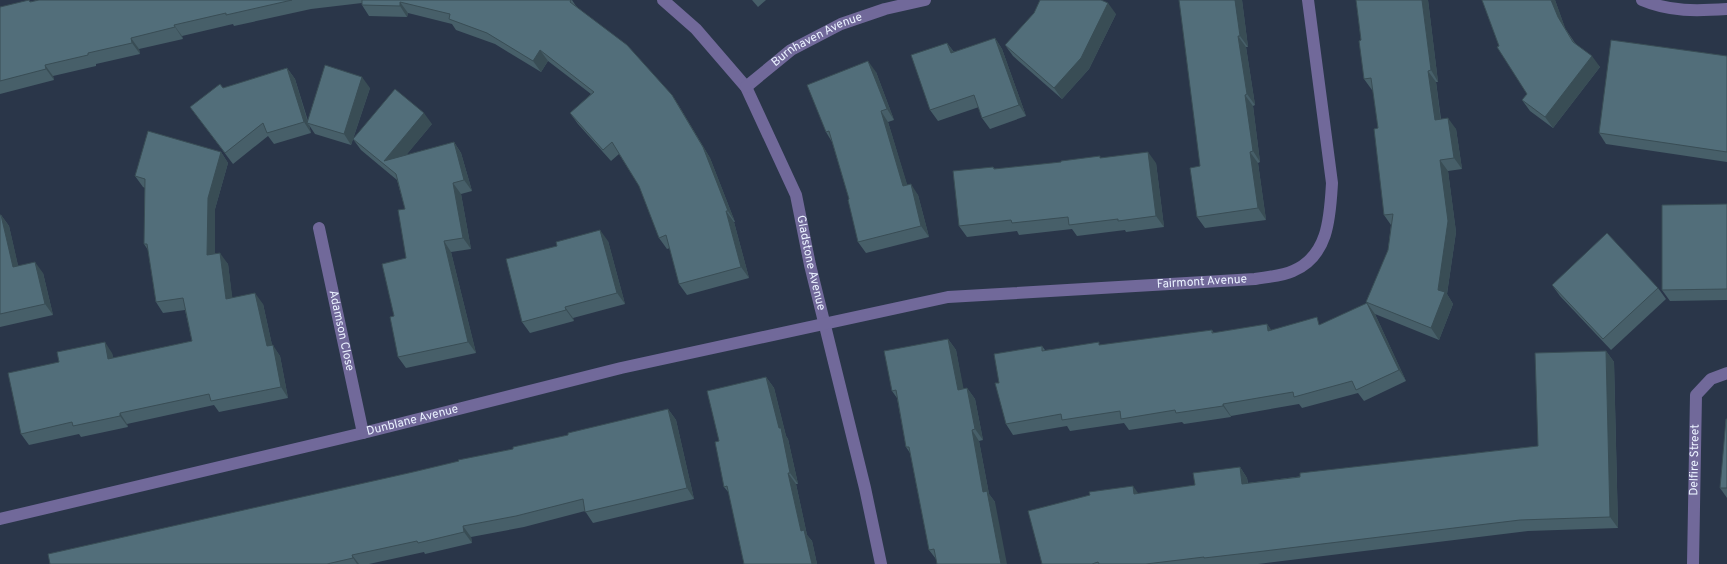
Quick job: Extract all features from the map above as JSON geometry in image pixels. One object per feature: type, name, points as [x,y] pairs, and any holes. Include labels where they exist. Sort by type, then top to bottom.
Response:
[{"type":"street","name":"Gladstone Avenue","points":[[663,0],[696,29],[746,87],[796,194],[810,265],[865,488],[881,564]]},
{"type":"street","name":"Burnhaven Avenue","points":[[746,87],[791,50],[840,24],[885,9],[924,0]]},
{"type":"street","name":"Fairmont Avenue","points":[[825,325],[948,297],[1254,279],[1294,271],[1315,256],[1327,232],[1332,183],[1308,0]]},
{"type":"street","points":[[1642,0],[1652,4],[1692,12],[1727,9]]},
{"type":"street","name":"Adamson Close","points":[[320,228],[363,433]]},
{"type":"street","name":"Dunblane Avenue","points":[[0,519],[363,433],[621,368],[825,325]]},
{"type":"street","name":"Delfire Street","points":[[1693,564],[1696,395],[1711,379],[1727,373]]},
{"type":"building","points":[[29,0],[30,2],[39,0],[292,0],[174,25],[175,27],[131,38],[132,43],[45,65],[46,69],[0,81],[0,7]]},
{"type":"building","points":[[362,0],[571,0],[570,2],[627,45],[672,95],[703,147],[728,211],[726,211],[741,267],[679,284],[666,235],[659,238],[639,186],[612,142],[603,150],[570,113],[594,92],[540,50],[533,61],[487,33],[449,19],[450,14],[400,2],[400,6],[362,5]]},
{"type":"building","points":[[1040,0],[1101,0],[1108,3],[1081,58],[1054,88],[1005,45],[1034,13]]},
{"type":"building","points":[[1179,0],[1235,0],[1253,151],[1250,152],[1258,208],[1197,217],[1190,168],[1200,166]]},
{"type":"building","points":[[1356,0],[1422,0],[1431,70],[1428,71],[1435,120],[1448,118],[1454,158],[1440,160],[1448,221],[1438,290],[1445,292],[1431,328],[1366,302],[1388,250],[1393,214],[1384,215],[1374,129],[1378,128],[1371,78],[1364,79]]},
{"type":"building","points":[[1482,0],[1551,0],[1558,17],[1573,42],[1592,56],[1545,117],[1522,100],[1527,94],[1497,47],[1499,46]]},
{"type":"building","points":[[995,38],[1019,105],[982,118],[974,95],[930,110],[911,55],[947,43],[951,53]]},
{"type":"building","points":[[1611,40],[1727,56],[1727,152],[1599,133]]},
{"type":"building","points":[[868,61],[887,109],[881,111],[903,186],[911,184],[921,226],[858,242],[849,199],[829,131],[826,132],[807,85]]},
{"type":"building","points":[[325,65],[362,77],[344,134],[307,123]]},
{"type":"building","points":[[287,68],[304,122],[267,133],[263,123],[225,153],[190,107],[220,84],[223,88]]},
{"type":"building","points":[[395,89],[424,113],[384,161],[454,142],[464,180],[453,183],[463,238],[444,241],[468,342],[398,357],[390,317],[394,316],[382,264],[406,258],[398,210],[405,209],[396,174],[353,139]]},
{"type":"building","points":[[148,131],[221,152],[208,198],[207,255],[220,253],[226,299],[255,293],[267,346],[273,345],[281,387],[211,401],[209,394],[120,413],[120,416],[73,426],[72,422],[21,434],[8,373],[59,362],[57,352],[105,342],[108,359],[192,341],[183,298],[156,302],[147,244],[144,244],[145,179],[135,176]]},
{"type":"building","points":[[1148,152],[1156,216],[1069,225],[1068,217],[1012,223],[1011,220],[959,226],[953,171],[993,167],[994,169]]},
{"type":"building","points":[[1727,204],[1727,289],[1662,290],[1662,205]]},
{"type":"building","points":[[0,215],[13,267],[35,262],[45,304],[0,314]]},
{"type":"building","points":[[600,230],[617,293],[565,307],[566,310],[522,322],[506,259],[557,246],[556,242]]},
{"type":"building","points":[[1607,233],[1658,288],[1603,339],[1552,285]]},
{"type":"building","points":[[1367,303],[1399,370],[1356,390],[1352,381],[1294,397],[1293,392],[1176,413],[1175,410],[1121,419],[1120,411],[1062,420],[1061,414],[1006,424],[995,383],[999,383],[994,354],[1042,346],[1042,351],[1099,342],[1099,345],[1212,330],[1212,333],[1267,324],[1268,331],[1317,317],[1319,325]]},
{"type":"building","points":[[948,339],[958,390],[967,388],[975,429],[972,430],[983,492],[987,491],[1001,564],[937,564],[934,549],[929,550],[909,447],[906,447],[896,390],[892,391],[884,351]]},
{"type":"building","points":[[1606,351],[1610,517],[1520,520],[1146,564],[1099,564],[1098,562],[1092,564],[1042,564],[1028,511],[1090,495],[1089,492],[1133,486],[1134,494],[1195,485],[1193,473],[1240,467],[1242,484],[1300,477],[1300,473],[1538,446],[1535,353]]},
{"type":"building","points":[[766,377],[779,428],[781,428],[790,473],[788,473],[801,531],[804,530],[812,564],[744,564],[727,486],[724,487],[715,442],[719,441],[707,391]]},
{"type":"building","points":[[668,409],[687,488],[585,512],[583,499],[516,516],[463,526],[464,532],[418,543],[417,541],[352,555],[353,558],[327,564],[50,564],[48,554],[513,449],[513,447]]},
{"type":"building","points":[[1726,419],[1727,488],[1720,488]]}]
